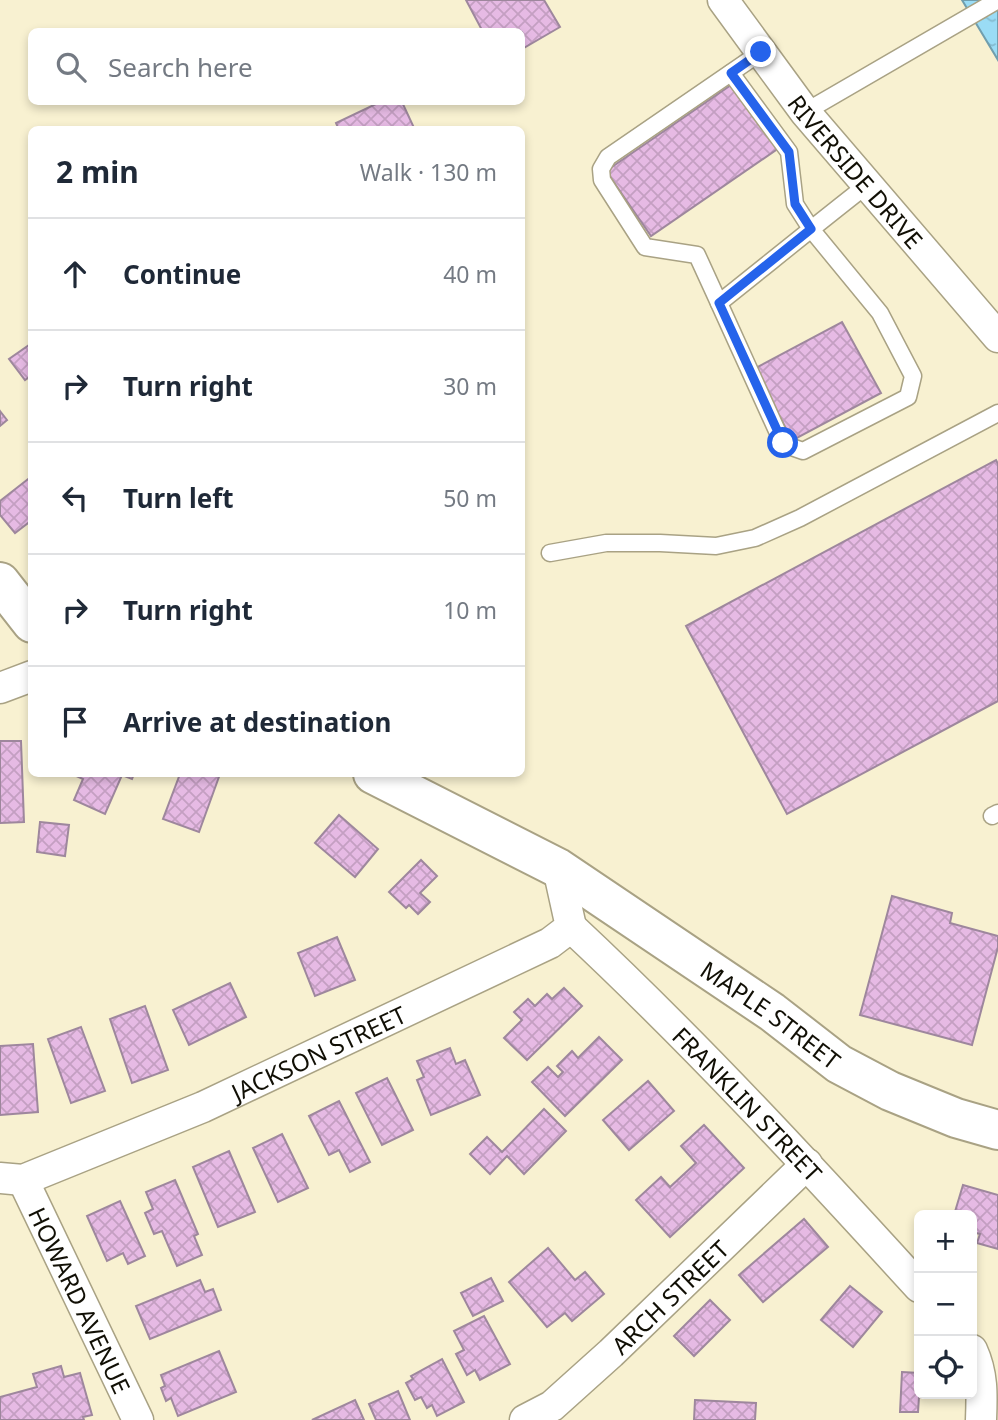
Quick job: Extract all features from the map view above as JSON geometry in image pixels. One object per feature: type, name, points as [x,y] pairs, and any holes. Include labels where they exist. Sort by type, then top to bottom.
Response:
[{"type":"main road","points":[[0,582],[28,618]]},
{"type":"main road","points":[[379,777],[558,868]]},
{"type":"main road","name":"MAPLE STREET","points":[[558,868],[772,1012],[839,1064],[890,1091],[956,1118],[998,1130]]},
{"type":"street","name":"RIVERSIDE DRIVE","points":[[723,0],[805,112],[998,337]]},
{"type":"street","points":[[0,688],[28,678]]},
{"type":"street","points":[[558,868],[572,927]]},
{"type":"street","name":"FRANKLIN STREET","points":[[572,927],[807,1164],[914,1282]]},
{"type":"street","name":"JACKSON STREET","points":[[11,1179],[203,1107],[550,943],[572,927]]},
{"type":"street","name":"ARCH STREET","points":[[525,1420],[552,1406],[611,1353],[807,1164]]},
{"type":"street","name":"HOWARD AVENUE","points":[[11,1179],[138,1420]]},
{"type":"street","points":[[977,1362],[981,1377],[981,1420]]},
{"type":"lane","points":[[805,112],[998,0]]},
{"type":"lane","points":[[731,73],[789,152],[795,204],[811,229],[880,313],[914,376],[908,397],[803,451],[783,443],[697,256],[645,247],[602,180],[601,169],[608,157],[761,52]]},
{"type":"lane","points":[[719,303],[867,185]]},
{"type":"lane","points":[[550,553],[606,543],[716,546],[755,538],[800,518],[998,413]]},
{"type":"water","points":[[962,0],[998,0],[998,60]]},
{"type":"building","points":[[466,0],[544,0],[560,27],[525,47],[525,28],[481,28]]},
{"type":"building","points":[[734,83],[779,148],[651,236],[606,171]]},
{"type":"building","points":[[374,105],[403,105],[413,126],[337,126],[336,123]]},
{"type":"building","points":[[842,322],[881,393],[795,439],[791,438],[754,369]]},
{"type":"building","points":[[28,346],[28,378],[25,380],[9,359]]},
{"type":"building","points":[[0,411],[7,420],[0,426]]},
{"type":"building","points":[[996,460],[998,701],[787,814],[686,626]]},
{"type":"building","points":[[28,479],[28,523],[15,533],[0,515],[0,501]]},
{"type":"building","points":[[0,741],[21,741],[24,822],[0,823]]},
{"type":"building","points":[[78,777],[121,777],[105,814],[74,800],[83,779]]},
{"type":"building","points":[[179,777],[219,777],[199,832],[163,819]]},
{"type":"building","points":[[339,815],[378,849],[355,877],[315,843]]},
{"type":"building","points":[[40,822],[69,825],[65,856],[37,852]]},
{"type":"building","points":[[421,860],[437,876],[420,893],[430,902],[418,914],[409,905],[406,908],[389,892]]},
{"type":"building","points":[[892,896],[952,913],[950,923],[998,936],[998,947],[972,1045],[860,1015]]},
{"type":"building","points":[[337,937],[355,980],[315,996],[298,953]]},
{"type":"building","points":[[230,983],[246,1017],[189,1045],[173,1010]]},
{"type":"building","points":[[564,988],[582,1006],[527,1060],[504,1038],[522,1020],[514,1012],[528,999],[535,1006],[547,994],[552,999]]},
{"type":"building","points":[[145,1006],[168,1070],[132,1083],[110,1019]]},
{"type":"building","points":[[81,1027],[105,1091],[71,1103],[48,1039]]},
{"type":"building","points":[[599,1037],[622,1060],[565,1116],[532,1082],[548,1067],[558,1077],[563,1072],[557,1066],[572,1051],[578,1058]]},
{"type":"building","points":[[33,1044],[38,1112],[0,1115],[0,1046]]},
{"type":"building","points":[[450,1048],[456,1064],[465,1060],[480,1095],[431,1115],[417,1080],[424,1077],[417,1061]]},
{"type":"building","points":[[387,1078],[413,1130],[382,1145],[356,1093]]},
{"type":"building","points":[[648,1081],[674,1111],[629,1150],[603,1120]]},
{"type":"building","points":[[339,1101],[370,1162],[350,1172],[339,1150],[329,1155],[309,1116]]},
{"type":"building","points":[[544,1109],[566,1131],[524,1174],[507,1156],[490,1174],[470,1154],[487,1137],[502,1152]]},
{"type":"building","points":[[704,1125],[744,1168],[670,1237],[636,1200],[661,1177],[670,1187],[696,1163],[681,1146]]},
{"type":"building","points":[[282,1134],[308,1188],[278,1202],[253,1148]]},
{"type":"building","points":[[229,1151],[255,1212],[218,1227],[193,1167]]},
{"type":"building","points":[[175,1180],[198,1234],[194,1236],[202,1255],[177,1266],[162,1231],[154,1234],[145,1213],[153,1209],[146,1192]]},
{"type":"building","points":[[963,1185],[998,1195],[998,1249],[977,1243],[980,1234],[977,1233],[977,1210],[956,1210]]},
{"type":"building","points":[[120,1201],[145,1256],[128,1264],[123,1253],[107,1261],[87,1216]]},
{"type":"building","points":[[804,1219],[828,1247],[763,1302],[739,1275]]},
{"type":"building","points":[[548,1248],[575,1280],[585,1272],[604,1294],[572,1321],[565,1313],[547,1327],[509,1282]]},
{"type":"building","points":[[491,1278],[503,1301],[473,1316],[461,1293]]},
{"type":"building","points":[[200,1280],[205,1292],[213,1289],[221,1310],[150,1339],[136,1306]]},
{"type":"building","points":[[850,1286],[882,1312],[853,1347],[821,1320]]},
{"type":"building","points":[[710,1300],[730,1320],[694,1356],[674,1336]]},
{"type":"building","points":[[484,1316],[510,1364],[480,1380],[475,1370],[467,1375],[456,1354],[464,1350],[454,1331]]},
{"type":"building","points":[[219,1351],[236,1392],[178,1416],[171,1398],[166,1401],[161,1388],[165,1386],[161,1375]]},
{"type":"building","points":[[442,1359],[464,1402],[437,1416],[432,1405],[427,1408],[421,1397],[415,1400],[406,1383],[413,1379],[411,1376]]},
{"type":"building","points":[[61,1366],[64,1377],[80,1373],[92,1415],[83,1417],[84,1420],[0,1420],[0,1397],[37,1387],[33,1374]]},
{"type":"building","points":[[902,1372],[914,1373],[914,1399],[919,1399],[918,1412],[900,1412]]},
{"type":"building","points":[[398,1391],[410,1420],[376,1420],[369,1404]]},
{"type":"building","points":[[355,1400],[364,1420],[312,1420]]},
{"type":"building","points":[[695,1400],[756,1403],[755,1420],[694,1420]]},
{"type":"route","points":[[761,52],[731,73],[789,152],[795,204],[811,229],[719,303],[783,443]]}]
